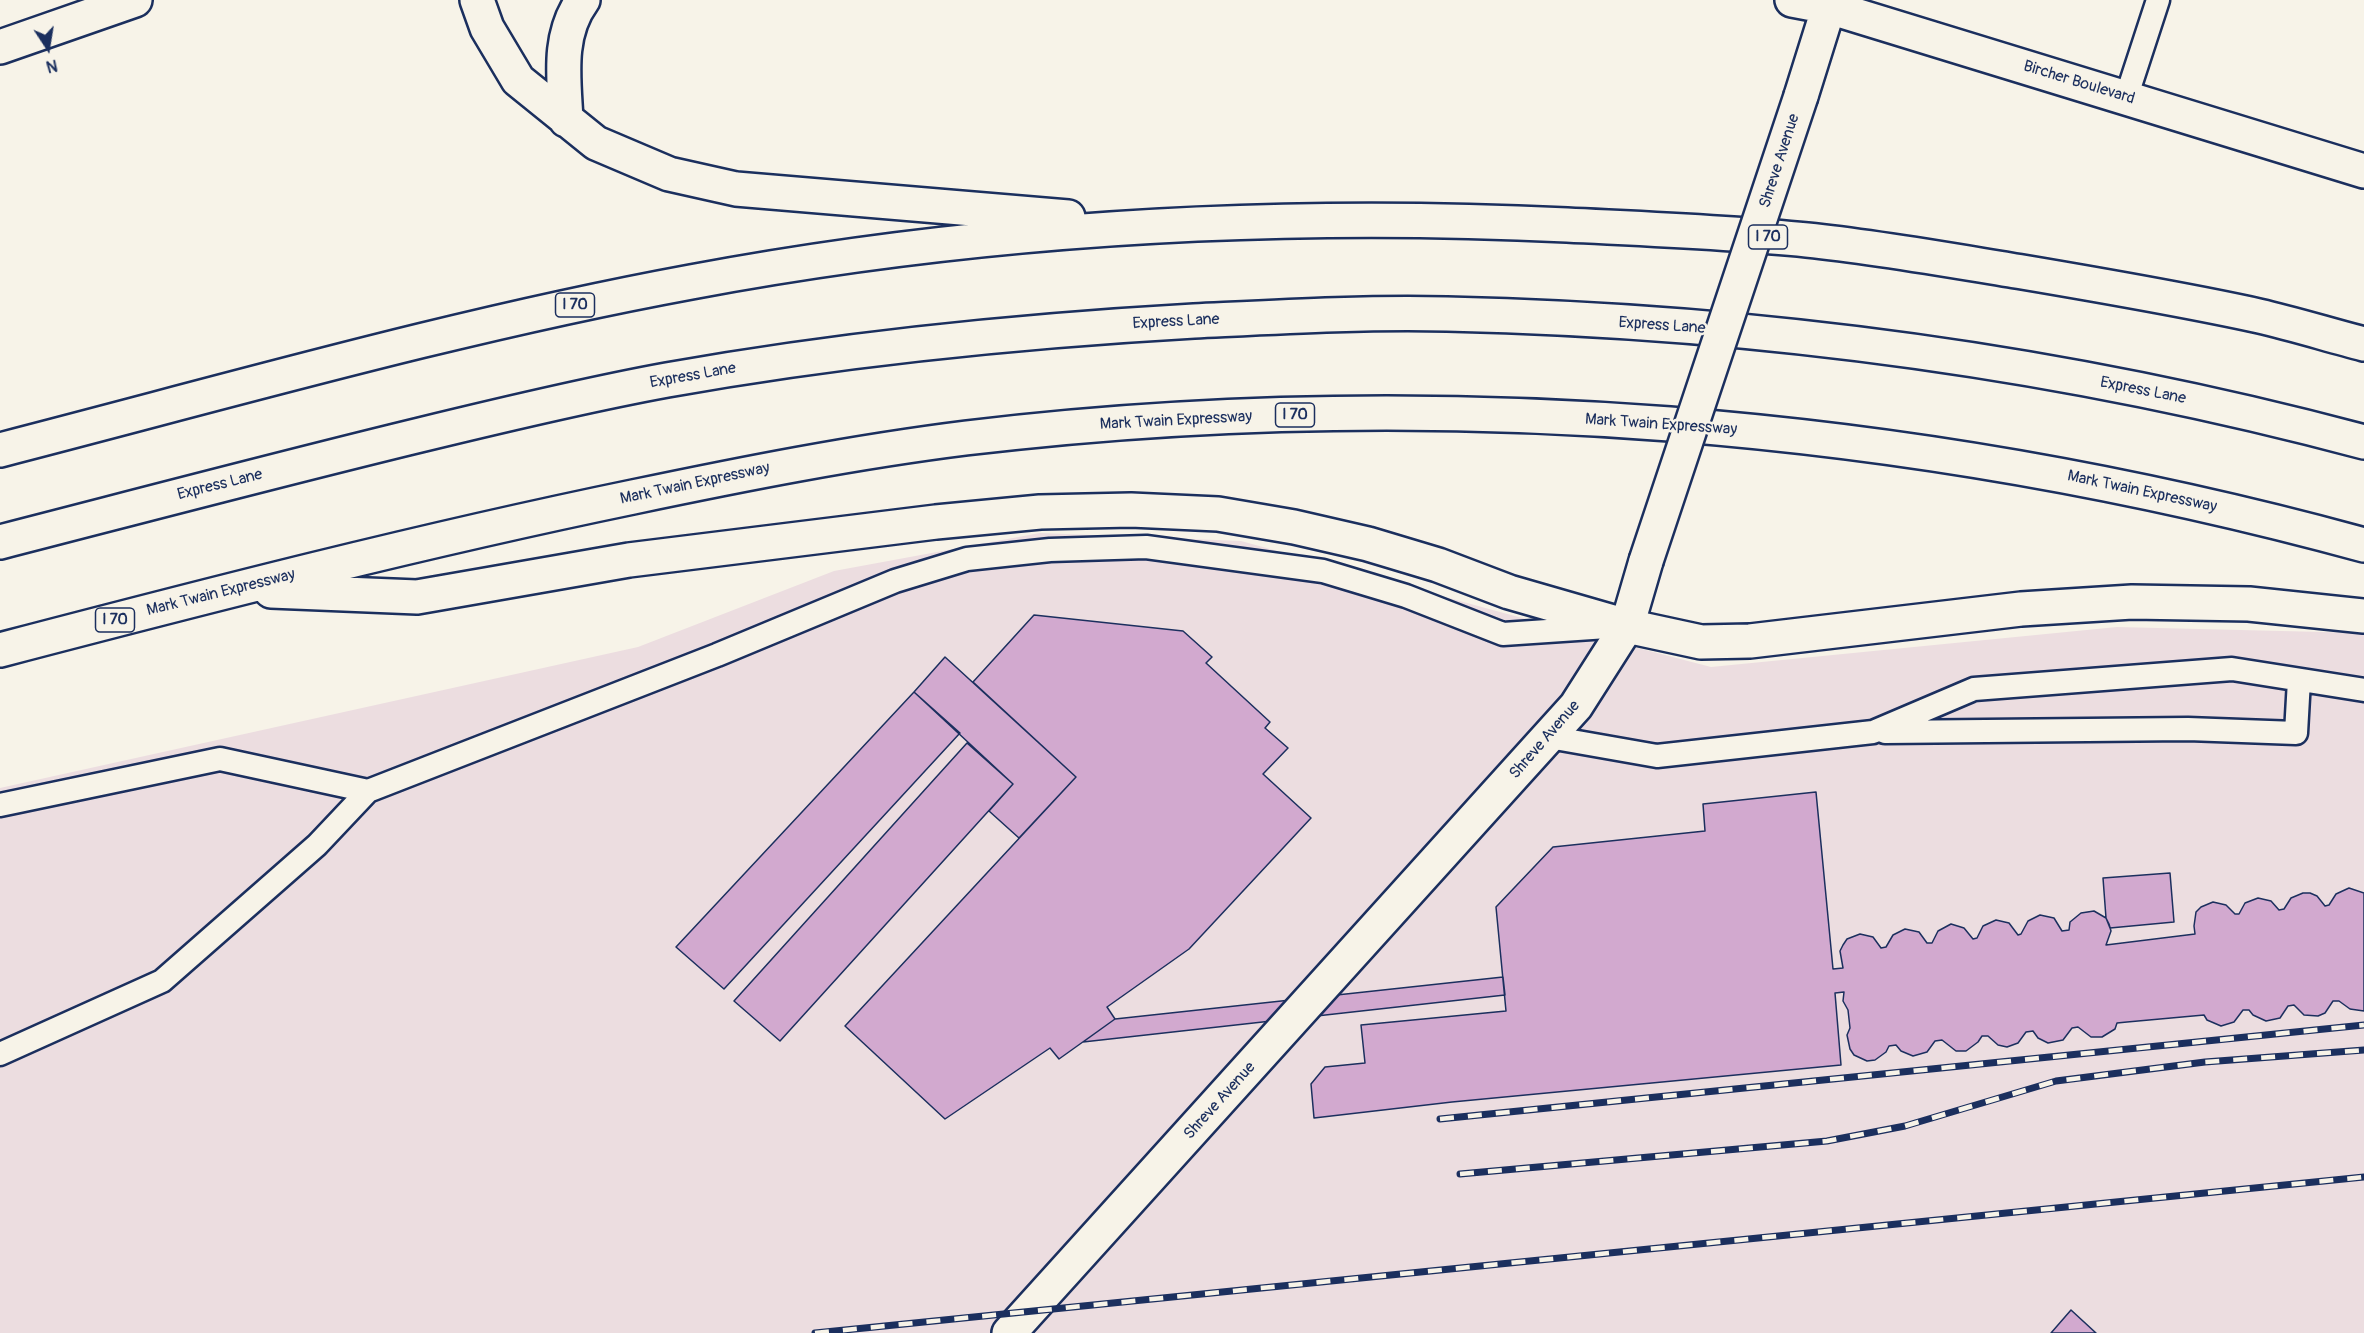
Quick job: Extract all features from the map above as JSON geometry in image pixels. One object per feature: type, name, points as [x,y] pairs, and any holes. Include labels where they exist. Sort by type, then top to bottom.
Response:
[{"type":"main road","points":[[0,47],[135,0]]},
{"type":"main road","points":[[477,0],[487,28],[518,80],[596,143],[669,174],[736,189],[1162,225]]},
{"type":"main road","points":[[566,120],[564,46],[575,11],[583,0]]},
{"type":"main road","name":"Bircher Boulevard","points":[[1792,0],[1830,3],[2364,171]]},
{"type":"main road","name":"Shreve Avenue","points":[[1009,1333],[1549,737],[1576,706],[1627,626],[1646,561],[1830,3]]},
{"type":"main road","name":"I 70","points":[[0,450],[528,315],[693,281],[874,253],[1005,238],[1162,225],[1320,219],[1484,221],[1678,230],[1809,240],[2103,286],[2262,317],[2364,344]]},
{"type":"main road","name":"Express Lane","points":[[0,542],[358,450],[664,380],[817,356],[971,338],[1125,325],[1282,316],[1444,314],[1668,325],[1834,341],[1982,360],[2149,391],[2286,421],[2364,442]]},
{"type":"main road","name":"Mark Twain Expressway","points":[[0,650],[231,590],[501,524],[810,461],[965,438],[1114,424],[1291,415],[1435,413],[1625,420],[1824,438],[1975,460],[2124,487],[2276,521],[2364,545]]},
{"type":"main road","points":[[231,590],[417,597],[629,560],[936,522],[1040,512],[1131,510],[1218,514],[1294,526],[1438,565],[1509,592],[1627,626],[1701,642],[1750,642],[2020,609],[2132,602],[2249,604],[2364,616]]},
{"type":"lane","points":[[2126,98],[2158,0]]},
{"type":"lane","points":[[0,1054],[162,981],[317,845],[368,791],[717,655],[895,581],[967,559],[1050,550],[1146,547],[1323,571],[1406,596],[1503,634],[1627,626]]},
{"type":"lane","points":[[1873,732],[1974,689],[2232,669],[2364,690]]},
{"type":"lane","points":[[1549,737],[1657,756],[1873,732],[2188,729],[2296,733],[2299,680]]},
{"type":"lane","points":[[0,805],[220,759],[368,791]]},
{"type":"shaded area","points":[[1040,533],[1241,541],[1711,667],[2117,627],[2364,633],[2364,1333],[0,1333],[0,788],[638,647],[834,571]]},
{"type":"building","points":[[1034,615],[1183,631],[1212,657],[1206,663],[1270,722],[1265,728],[1288,748],[1263,774],[1311,818],[1189,949],[1107,1007],[1115,1019],[1059,1059],[1050,1048],[945,1119],[845,1026],[1076,777],[973,682]]},
{"type":"building","points":[[945,657],[1076,777],[1019,838],[989,811],[1013,784],[914,692]]},
{"type":"building","points":[[914,692],[960,733],[724,989],[676,947]]},
{"type":"building","points":[[967,743],[1013,784],[780,1041],[734,1001]]},
{"type":"building","points":[[1816,792],[1833,969],[1843,968],[1840,951],[1847,939],[1860,934],[1873,937],[1881,948],[1886,947],[1893,935],[1905,929],[1919,932],[1927,943],[1932,943],[1938,931],[1951,924],[1964,928],[1973,939],[1977,938],[1983,926],[1996,920],[2009,923],[2018,935],[2021,934],[2028,921],[2040,915],[2054,918],[2062,931],[2069,930],[2070,922],[2081,913],[2094,911],[2106,918],[2109,924],[2111,931],[2106,945],[2195,934],[2196,912],[2213,902],[2226,905],[2235,914],[2239,914],[2245,903],[2258,898],[2271,901],[2279,910],[2284,909],[2291,898],[2310,893],[2317,896],[2325,906],[2329,905],[2336,894],[2349,888],[2364,893],[2364,1011],[2350,1009],[2339,1001],[2333,1001],[2325,1013],[2318,1016],[2304,1015],[2294,1005],[2288,1006],[2280,1018],[2266,1021],[2253,1015],[2249,1010],[2243,1010],[2234,1022],[2221,1026],[2207,1020],[2204,1015],[2127,1022],[2117,1023],[2115,1029],[2102,1037],[2091,1037],[2078,1027],[2072,1028],[2063,1040],[2048,1043],[2038,1038],[2033,1031],[2026,1032],[2018,1043],[2007,1047],[1998,1045],[1988,1036],[1982,1036],[1966,1051],[1956,1051],[1942,1040],[1935,1041],[1927,1052],[1913,1056],[1901,1051],[1896,1045],[1889,1046],[1886,1052],[1875,1060],[1867,1061],[1854,1055],[1850,1049],[1847,1035],[1850,1028],[1848,1010],[1843,1001],[1844,992],[1835,993],[1841,1065],[1452,1102],[1314,1118],[1311,1084],[1325,1067],[1365,1063],[1361,1025],[1506,1011],[1496,907],[1553,847],[1705,831],[1703,804]]},
{"type":"building","points":[[2170,873],[2174,922],[2110,928],[2106,918],[2103,878]]},
{"type":"building","points":[[1503,977],[1505,995],[1083,1042],[1115,1019]]},
{"type":"building","points":[[2071,1310],[2096,1333],[2051,1333]]},
{"type":"railway","points":[[1440,1119],[2364,1025]]},
{"type":"railway","points":[[1460,1174],[1827,1141],[1905,1126],[2056,1081],[2205,1062],[2364,1050]]},
{"type":"railway","points":[[815,1333],[2364,1177]]}]
